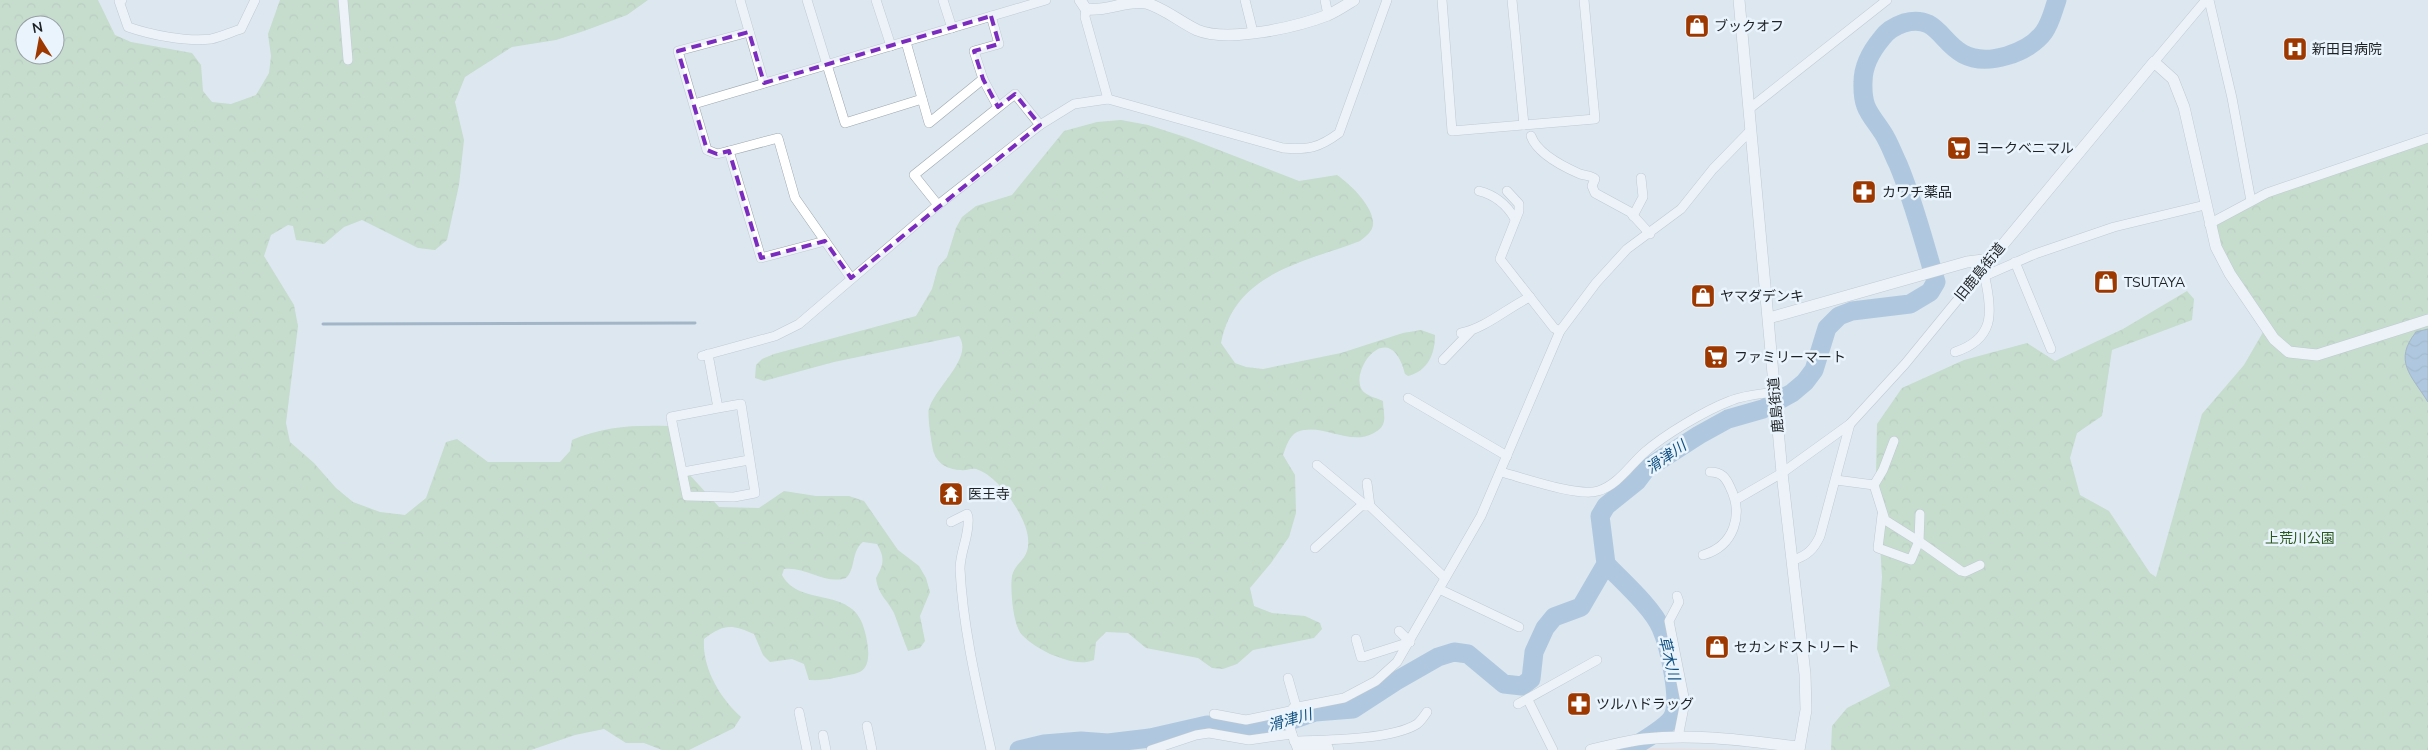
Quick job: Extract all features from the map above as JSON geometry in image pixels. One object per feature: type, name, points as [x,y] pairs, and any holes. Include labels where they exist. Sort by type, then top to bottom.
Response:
[{"type":"street","points":[[122,0],[119,1],[128,27],[145,33],[199,40],[212,39],[241,29],[255,0]]},
{"type":"street","points":[[343,0],[348,60]]},
{"type":"street","points":[[740,0],[764,83]]},
{"type":"street","points":[[807,0],[845,123],[922,99]]},
{"type":"street","points":[[876,0],[891,46]]},
{"type":"street","points":[[943,0],[952,28]]},
{"type":"street","points":[[694,104],[991,16],[1015,4],[1046,0]]},
{"type":"street","points":[[1245,0],[1253,32]]},
{"type":"street","points":[[1325,0],[1328,15]]},
{"type":"street","points":[[1083,4],[1094,10],[1121,3],[1146,2],[1198,31],[1238,35],[1275,30],[1328,15],[1354,0]]},
{"type":"street","points":[[718,408],[705,355],[788,331],[799,324],[938,206],[1040,125],[1074,104],[1108,99],[1283,148],[1306,150],[1325,143],[1339,133],[1387,0]]},
{"type":"street","points":[[1442,0],[1452,131],[1595,119],[1584,0]]},
{"type":"street","points":[[1512,0],[1524,125]]},
{"type":"street","name":"鹿島街道","points":[[1739,0],[1782,473],[1805,674],[1806,710],[1799,748]]},
{"type":"street","points":[[1749,109],[1887,0]]},
{"type":"street","points":[[2208,0],[2232,98],[2251,201]]},
{"type":"street","name":"旧鹿島街道","points":[[1793,560],[1805,556],[1815,546],[1824,525],[1850,424],[1905,364],[2154,62],[2208,0]]},
{"type":"street","points":[[1083,4],[1108,99]]},
{"type":"street","points":[[991,16],[999,44],[974,51],[983,79],[998,107]]},
{"type":"street","points":[[749,32],[678,51],[707,150],[717,154],[778,138],[795,198],[851,278]]},
{"type":"street","points":[[906,42],[929,123],[983,79]]},
{"type":"street","points":[[2154,62],[2173,79],[2184,107],[2209,224],[2216,247],[2230,274],[2274,339],[2290,352],[2317,355],[2428,320]]},
{"type":"street","points":[[938,206],[914,175],[998,107],[1015,94],[1040,125]]},
{"type":"street","points":[[1214,714],[1246,720],[1344,698],[1376,681],[1398,662],[1410,642],[1416,627],[1481,516],[1560,331],[1596,283],[1627,249],[1650,234],[1681,209],[1713,169],[1751,130]]},
{"type":"street","points":[[1531,136],[1546,154],[1574,171],[1592,176],[1595,179],[1592,186],[1595,193],[1634,216],[1650,234]]},
{"type":"street","points":[[2209,224],[2267,193],[2428,138]]},
{"type":"street","points":[[729,151],[761,258],[825,241]]},
{"type":"street","points":[[1634,216],[1643,197],[1641,178]]},
{"type":"street","points":[[1479,191],[1487,193],[1505,205],[1515,219]]},
{"type":"street","points":[[1507,191],[1519,204],[1519,211],[1500,258],[1554,328],[1560,331]]},
{"type":"street","points":[[1973,282],[2035,254],[2114,228],[2205,205]]},
{"type":"street","points":[[1769,318],[1967,262],[1991,259]]},
{"type":"street","points":[[2015,262],[2051,349]]},
{"type":"street","points":[[1955,352],[1972,347],[1981,338],[1987,326],[1990,311],[1985,278]]},
{"type":"street","points":[[1443,360],[1465,332],[1506,312],[1514,304],[1530,298]]},
{"type":"street","points":[[1501,472],[1582,492],[1597,491],[1608,487],[1645,452],[1710,410],[1731,400],[1775,394]]},
{"type":"street","points":[[1408,398],[1507,456]]},
{"type":"street","points":[[741,404],[755,493],[734,497],[687,496],[671,417],[718,408],[741,404]]},
{"type":"street","points":[[1737,499],[1782,473],[1850,424]]},
{"type":"street","points":[[1894,441],[1874,485],[1882,515],[1878,548],[1911,560],[1919,541],[1920,514]]},
{"type":"street","points":[[682,472],[750,460]]},
{"type":"street","points":[[1317,465],[1368,506],[1446,578]]},
{"type":"street","points":[[1703,555],[1712,552],[1727,540],[1737,523],[1737,499],[1726,479],[1721,474],[1710,472]]},
{"type":"street","points":[[1836,480],[1874,485]]},
{"type":"street","points":[[1367,483],[1368,506]]},
{"type":"street","points":[[1315,548],[1361,506],[1368,506]]},
{"type":"street","points":[[951,522],[967,514],[967,533],[960,564],[961,584],[968,632],[991,750]]},
{"type":"street","points":[[1882,515],[1890,525],[1919,541],[1965,572],[1980,565]]},
{"type":"street","points":[[1439,589],[1519,627]]},
{"type":"street","points":[[1678,596],[1679,602],[1669,621],[1685,702],[1678,737]]},
{"type":"street","points":[[1399,630],[1410,642]]},
{"type":"street","points":[[1356,639],[1361,657],[1410,642]]},
{"type":"street","points":[[1518,704],[1597,660]]},
{"type":"street","points":[[1288,678],[1295,741]]},
{"type":"street","points":[[1528,700],[1553,750]]},
{"type":"street","points":[[799,712],[808,750]]},
{"type":"street","points":[[1151,750],[1196,735],[1209,734],[1249,740],[1295,741],[1361,738],[1411,727],[1419,723],[1427,712]]},
{"type":"street","points":[[867,726],[872,750]]},
{"type":"street","points":[[823,735],[826,750]]},
{"type":"street","points":[[1591,750],[1623,742],[1661,737],[1742,740],[1799,748]]},
{"type":"street","points":[[1295,741],[1328,747],[1329,750]]},
{"type":"highlighted area","points":[[991,16],[999,44],[974,51],[983,79],[998,107],[1015,94],[1040,125],[851,278],[825,241],[761,258],[729,151],[717,154],[707,150],[678,51],[749,32],[764,83]]},
{"type":"shaded area","points":[[1643,748],[1762,750],[1641,750]]},
{"type":"green space","points":[[0,0],[98,0],[115,35],[131,42],[192,53],[201,65],[203,91],[212,102],[231,104],[256,95],[269,73],[271,56],[268,34],[280,0],[648,0],[627,15],[584,31],[556,40],[512,47],[465,77],[455,102],[464,140],[459,185],[447,240],[435,250],[418,248],[362,220],[344,227],[324,244],[296,240],[293,226],[288,225],[271,235],[264,256],[294,305],[298,326],[286,423],[290,442],[314,463],[336,488],[353,502],[380,512],[405,515],[426,498],[446,442],[457,439],[488,462],[560,462],[570,451],[572,440],[584,435],[620,427],[669,426],[680,448],[688,473],[719,507],[759,508],[784,491],[816,496],[849,496],[864,501],[898,550],[919,566],[926,578],[930,592],[920,616],[925,641],[920,648],[908,651],[894,613],[877,584],[876,578],[883,561],[880,549],[877,544],[863,542],[857,550],[851,570],[846,578],[831,579],[792,569],[784,569],[782,575],[790,585],[801,592],[839,602],[850,608],[859,617],[865,632],[868,648],[866,666],[860,672],[826,679],[809,680],[804,664],[792,659],[770,662],[763,655],[754,634],[739,628],[723,628],[704,639],[704,650],[714,682],[726,701],[741,717],[734,728],[689,750],[662,750],[644,743],[626,743],[604,729],[575,735],[531,750],[0,750]]},
{"type":"green space","points":[[1121,120],[1148,125],[1188,138],[1299,181],[1337,175],[1354,189],[1365,202],[1372,215],[1372,228],[1360,241],[1295,264],[1274,274],[1256,285],[1241,300],[1229,319],[1221,343],[1235,363],[1246,367],[1263,369],[1341,353],[1403,333],[1421,330],[1435,335],[1434,349],[1429,361],[1415,374],[1408,376],[1405,374],[1398,357],[1390,349],[1381,348],[1373,352],[1366,361],[1361,371],[1360,381],[1362,390],[1383,401],[1384,421],[1378,431],[1364,437],[1355,437],[1307,430],[1297,432],[1290,439],[1283,455],[1295,475],[1296,513],[1289,537],[1250,588],[1254,606],[1272,613],[1305,616],[1320,623],[1322,629],[1314,638],[1253,650],[1237,664],[1223,669],[1212,668],[1198,658],[1146,648],[1128,633],[1106,632],[1096,642],[1094,660],[1088,662],[1072,661],[1050,654],[1035,646],[1022,635],[1014,616],[1011,589],[1014,570],[1026,554],[1028,548],[1027,532],[1020,514],[1008,495],[992,478],[976,469],[957,470],[949,468],[938,461],[933,450],[929,409],[938,391],[958,363],[962,345],[959,336],[834,362],[764,381],[755,378],[756,365],[762,359],[774,354],[916,316],[932,289],[938,267],[947,257],[956,228],[962,217],[976,206],[1012,195],[1064,131],[1097,122]]},
{"type":"green space","name":"上荒川公園","points":[[2428,138],[2428,750],[1831,750],[1832,726],[1847,708],[1890,686],[1877,649],[1882,577],[1876,478],[1877,424],[1902,388],[1964,360],[2027,343],[2055,361],[2123,329],[2187,291],[2194,299],[2192,320],[2112,350],[2102,416],[2077,433],[2070,458],[2080,495],[2109,511],[2150,573],[2156,577],[2202,414],[2244,365],[2266,327],[2248,300],[2209,224],[2251,201]]},
{"type":"water","points":[[2428,329],[2428,402],[2411,376],[2405,360],[2409,342],[2416,332]]},
{"type":"waterway","name":"滑津川","points":[[1019,750],[1044,744],[1081,741],[1108,743],[1150,738],[1207,725],[1258,729],[1269,728],[1315,712],[1353,709],[1438,657],[1454,652],[1468,654],[1504,684],[1522,686],[1531,679],[1534,652],[1545,628],[1554,617],[1581,607],[1606,564],[1600,516],[1606,506],[1637,481],[1646,469],[1699,435],[1728,419],[1763,409],[1792,393],[1805,382],[1814,370],[1827,328],[1839,316],[1852,311],[1910,304],[1930,292],[1936,282],[1904,178],[1887,140],[1865,105],[1863,91],[1865,70],[1869,58],[1878,43],[1894,27],[1915,21],[1924,22],[1931,26],[1955,49],[1973,58],[1984,59],[2007,56],[2018,52],[2037,40],[2044,32],[2057,0]]},
{"type":"waterway","points":[[323,324],[695,323]]},
{"type":"waterway","name":"草木川","points":[[1606,564],[1644,603],[1657,620],[1668,647],[1675,687],[1676,700],[1672,718],[1659,730],[1629,750]]},
{"type":"place","name":"ブックオフ","points":[[1697,26]]},
{"type":"place","name":"新田目病院","points":[[2295,49]]},
{"type":"place","name":"ヨークベニマル","points":[[1959,148]]},
{"type":"place","name":"カワチ薬品","points":[[1864,192]]},
{"type":"place","name":"TSUTAYA","points":[[2106,282]]},
{"type":"place","name":"ヤマダデンキ","points":[[1703,296]]},
{"type":"place","name":"ファミリーマート","points":[[1716,357]]},
{"type":"place","name":"医王寺","points":[[951,494]]},
{"type":"place","name":"セカンドストリート","points":[[1717,647]]},
{"type":"place","name":"ツルハドラッグ","points":[[1579,704]]}]
